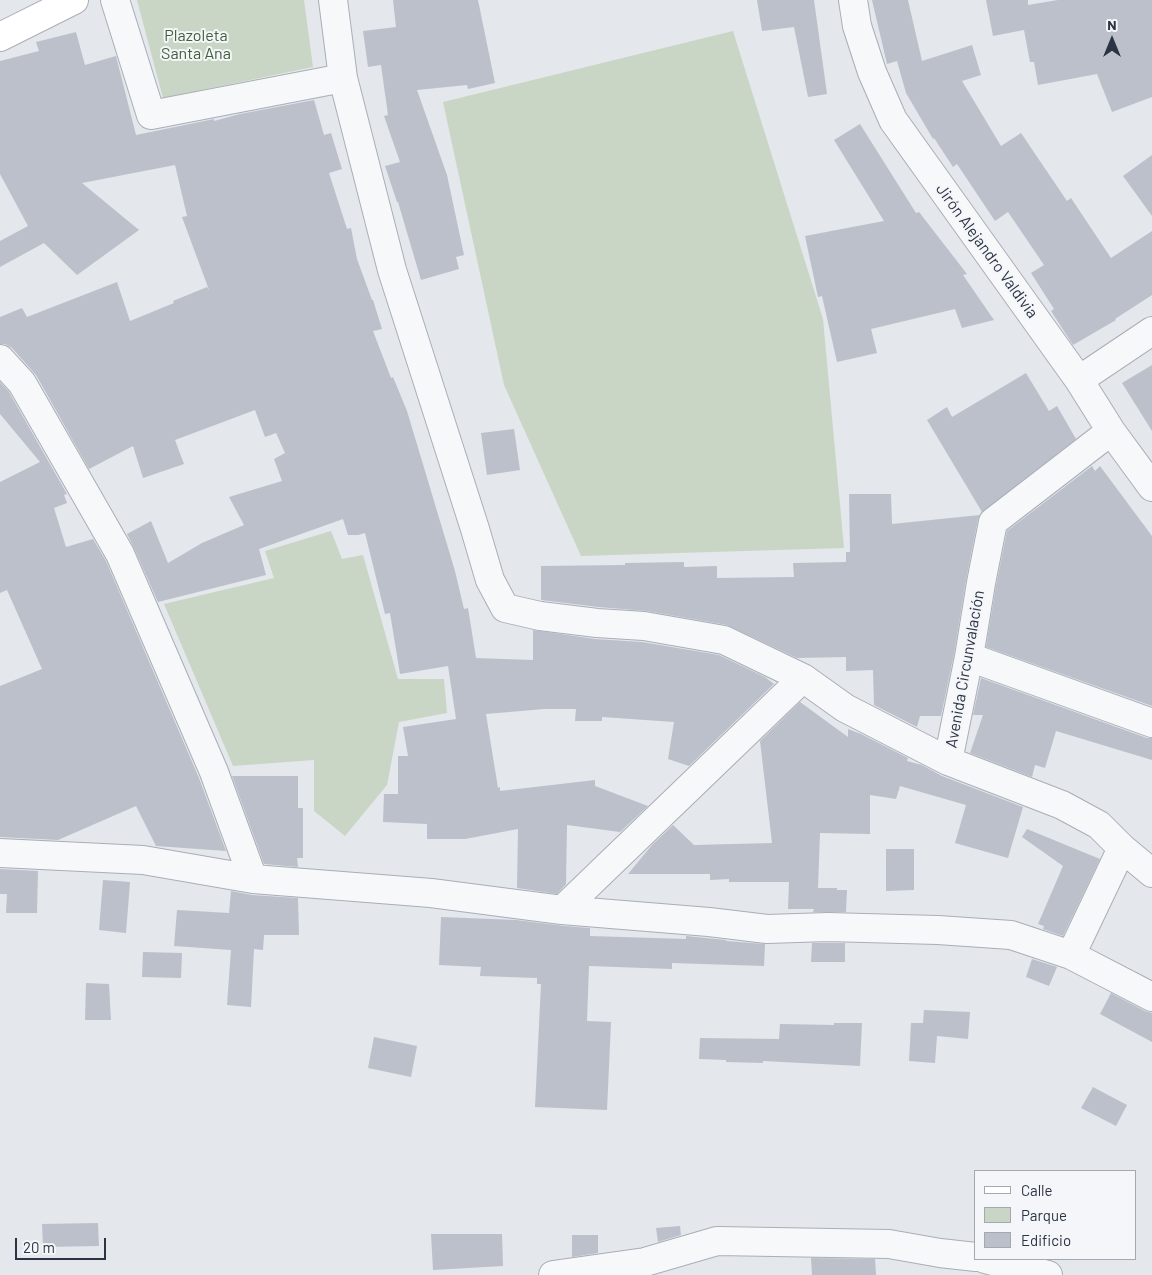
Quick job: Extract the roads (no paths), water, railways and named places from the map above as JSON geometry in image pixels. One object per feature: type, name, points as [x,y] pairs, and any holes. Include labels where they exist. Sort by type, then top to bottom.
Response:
[{"type":"main road","points":[[0,37],[74,0]]},
{"type":"street","points":[[115,0],[151,116],[343,78]]},
{"type":"street","points":[[332,0],[343,78],[392,270],[490,580],[505,608],[540,616],[644,626],[724,640],[803,678],[845,708],[948,761]]},
{"type":"street","name":"Jirón Alejandro Valdivia","points":[[853,0],[857,26],[872,72],[893,120],[1079,380],[1111,431],[1152,488]]},
{"type":"street","points":[[1079,380],[1152,332]]},
{"type":"street","points":[[0,359],[22,383],[120,554],[214,772],[253,878]]},
{"type":"street","name":"Avenida Circunvalación","points":[[1111,431],[993,522],[948,761],[1062,805],[1099,825],[1122,848],[1152,873]]},
{"type":"street","points":[[969,657],[1152,723]]},
{"type":"street","points":[[562,910],[803,678]]},
{"type":"street","points":[[1071,955],[1122,848]]},
{"type":"street","points":[[0,853],[143,860],[253,878],[431,893],[562,910],[709,922],[767,930],[828,927],[938,930],[1011,935],[1071,955],[1152,997]]},
{"type":"street","points":[[553,1275],[645,1262],[717,1241],[889,1244],[974,1258]]},
{"type":"street","points":[[989,1260],[1048,1275]]},
{"type":"park label","name":"Plazoleta Santa Ana","points":[[196,45]]}]
